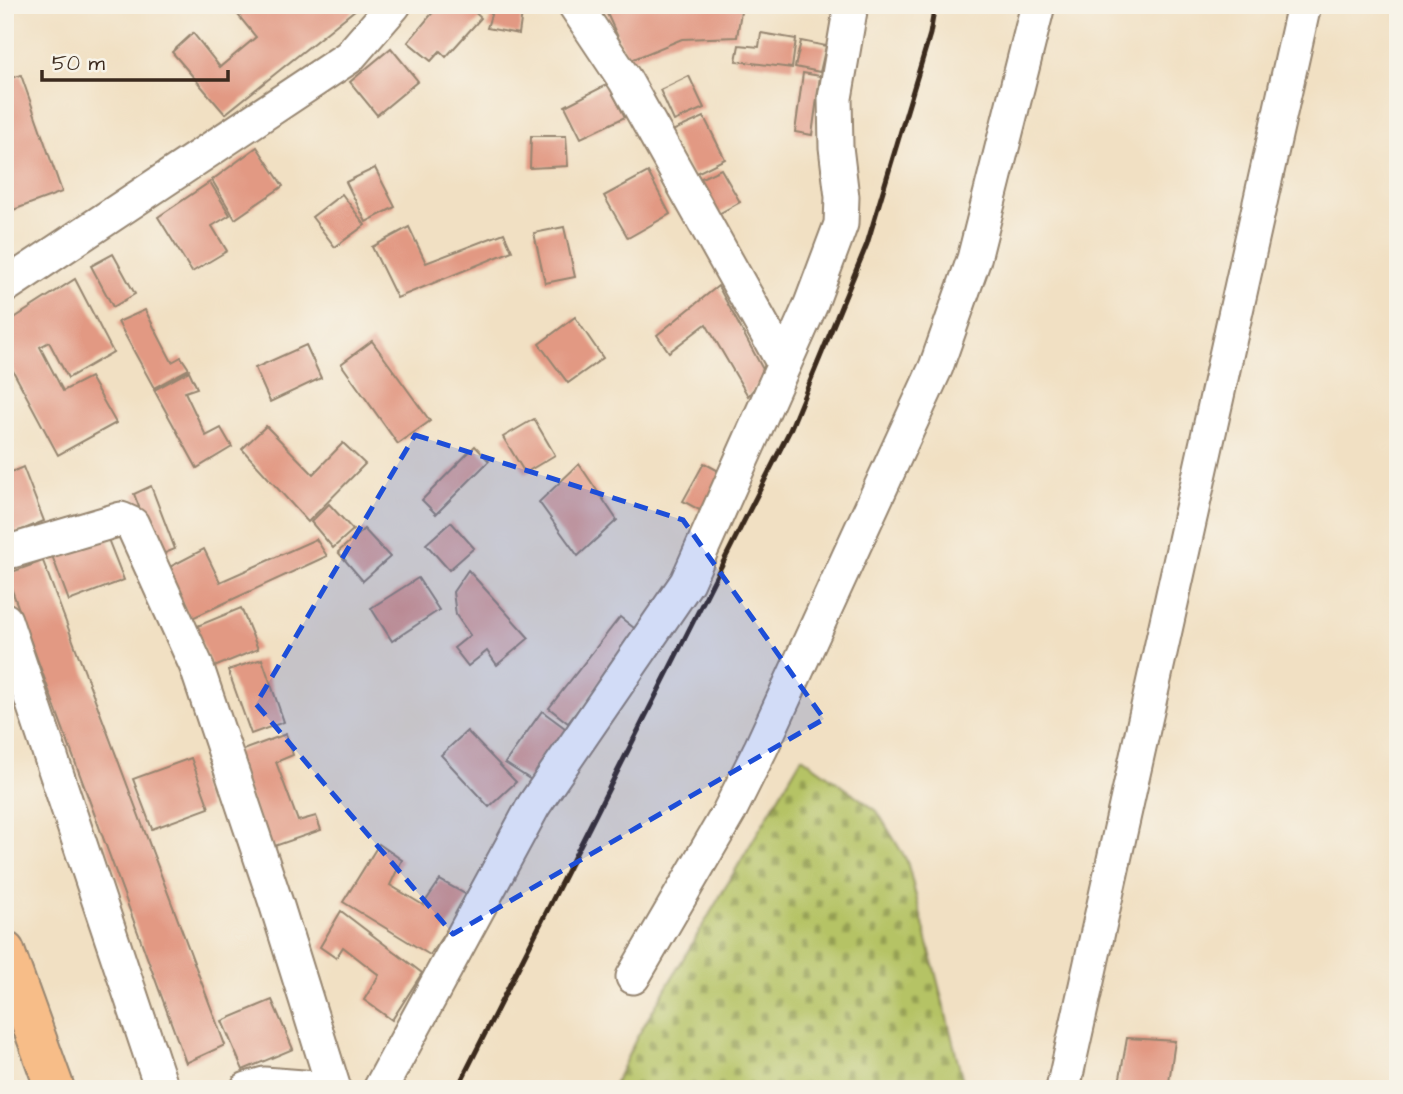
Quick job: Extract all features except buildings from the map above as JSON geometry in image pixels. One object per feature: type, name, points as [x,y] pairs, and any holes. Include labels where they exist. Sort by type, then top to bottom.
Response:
[{"type":"main road","points":[[5,951],[55,1089]]},
{"type":"street","points":[[5,286],[349,57],[394,5]]},
{"type":"street","points":[[575,5],[625,80],[784,364]]},
{"type":"street","points":[[380,1089],[534,805],[687,582],[811,304],[841,224],[842,197],[836,147],[835,98],[851,5]]},
{"type":"street","points":[[634,977],[729,812],[761,748],[936,367],[974,259],[1038,5]]},
{"type":"street","points":[[1063,1089],[1304,5]]},
{"type":"street","points":[[5,553],[121,519],[132,524],[197,664],[276,903],[332,1089],[264,1084],[247,1089]]},
{"type":"street","points":[[5,620],[162,1089]]},
{"type":"highlighted area","points":[[415,435],[683,520],[824,719],[453,934],[256,704]]},
{"type":"green space","points":[[802,757],[877,811],[907,861],[965,1089],[612,1089],[636,1039]]},
{"type":"railway","points":[[457,1089],[790,430],[867,244],[930,34],[935,5]]}]
